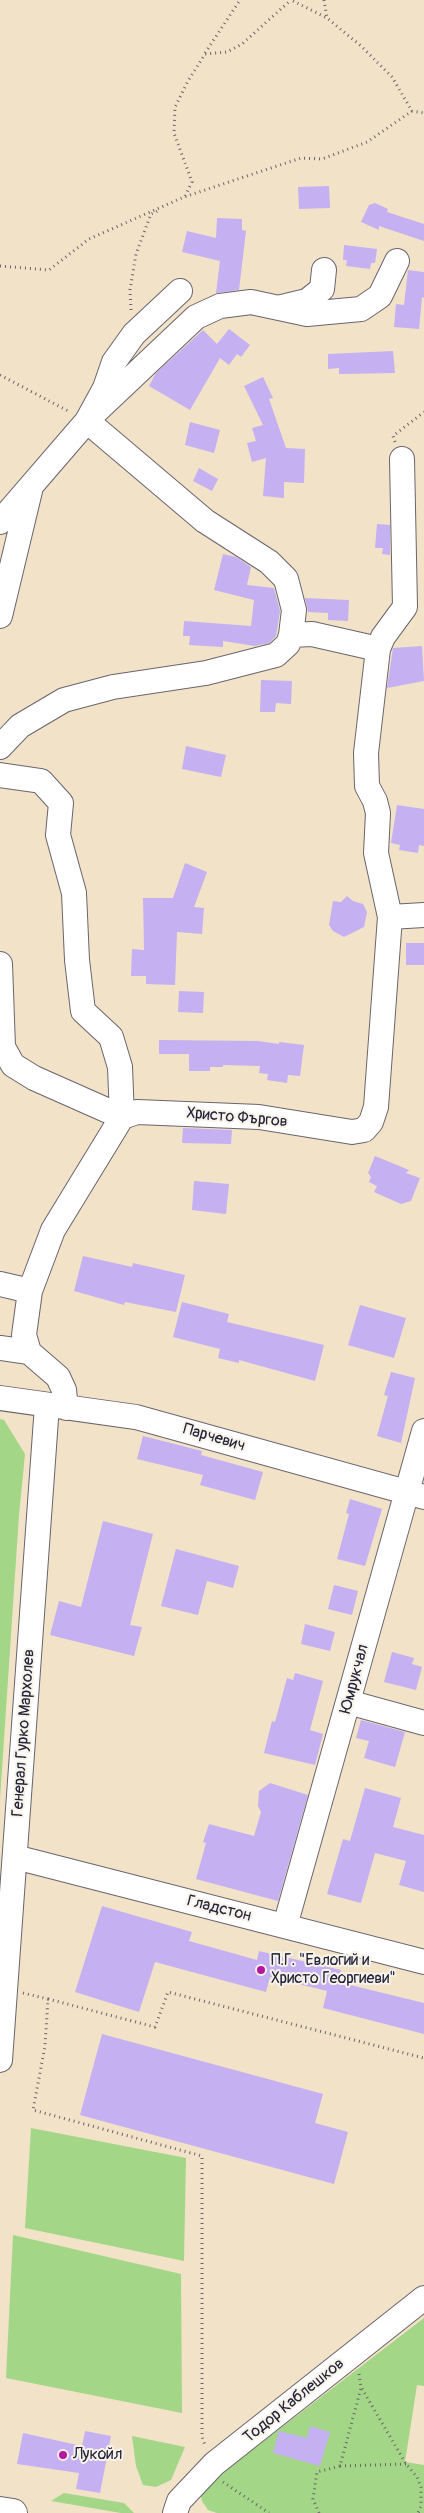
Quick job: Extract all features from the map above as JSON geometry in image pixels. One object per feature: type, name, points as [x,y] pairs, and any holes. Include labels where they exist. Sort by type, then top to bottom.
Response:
[{"type":"main road","points":[[0,2511],[13,2513]]},
{"type":"street","points":[[0,522],[88,420],[196,317],[220,306],[251,302],[307,314],[361,309],[380,296],[397,261]]},
{"type":"street","points":[[276,308],[307,301],[322,289],[324,270]]},
{"type":"street","points":[[88,420],[105,388],[114,362],[134,334],[180,291]]},
{"type":"street","points":[[0,747],[20,726],[64,700],[113,687],[206,673],[276,655],[288,644],[294,610],[286,579],[268,562],[205,521],[88,420]]},
{"type":"street","points":[[402,459],[405,607],[383,637],[378,649],[370,706],[366,776],[378,813],[376,853],[390,917],[424,915]]},
{"type":"street","points":[[0,616],[32,486]]},
{"type":"street","points":[[290,635],[312,634],[378,649]]},
{"type":"street","points":[[0,775],[42,781],[61,802],[58,835],[74,893],[77,960],[83,1010],[110,1036],[120,1067],[122,1117],[53,1230],[30,1291],[24,1336],[29,1352],[0,1348]]},
{"type":"street","name":"Христо Фъргов","points":[[122,1117],[137,1112],[259,1117],[352,1132],[364,1130],[371,1122],[376,1107],[386,947],[390,917]]},
{"type":"street","points":[[0,964],[3,1047],[13,1065],[34,1078],[122,1117]]},
{"type":"street","points":[[0,1284],[30,1291]]},
{"type":"street","name":"Генерал Гурко Мархолев","points":[[0,2060],[15,1856],[57,1407],[64,1390],[58,1377],[29,1352]]},
{"type":"street","name":"Парчевич","points":[[0,1398],[136,1417],[415,1494]]},
{"type":"street","name":"Юмрукчал","points":[[285,1926],[348,1702],[415,1494],[424,1432]]},
{"type":"street","points":[[348,1702],[424,1723]]},
{"type":"street","name":"Гладстон","points":[[15,1856],[424,1962]]},
{"type":"street","name":"Тодор Каблешков","points":[[175,2513],[178,2500],[214,2464],[424,2298]]},
{"type":"path","points":[[134,334],[130,290],[136,254],[151,214],[184,197],[192,182],[174,133],[176,107],[205,54],[240,0]]},
{"type":"path","points":[[205,54],[227,52],[242,44],[292,0],[327,18],[361,46],[392,77],[412,111],[424,114]]},
{"type":"path","points":[[324,0],[327,18]]},
{"type":"path","points":[[0,266],[50,270],[89,239],[184,197],[302,158],[322,160],[367,142],[412,111]]},
{"type":"path","points":[[0,375],[88,420]]},
{"type":"path","points":[[402,459],[393,436],[424,412]]},
{"type":"path","points":[[5,1990],[48,1998],[155,2027],[168,1992],[424,2058]]},
{"type":"path","points":[[48,1998],[45,2046],[33,2110],[202,2156],[202,2438],[224,2483],[269,2513]]},
{"type":"path","points":[[356,2351],[361,2387],[406,2464],[417,2477],[421,2487],[422,2505],[418,2513]]},
{"type":"path","points":[[340,2466],[361,2387]]},
{"type":"path","points":[[318,2513],[313,2499],[316,2472],[340,2466],[406,2464]]},
{"type":"green space","points":[[0,1419],[4,1420],[25,1454],[19,1515],[0,1799]]},
{"type":"green space","points":[[31,2128],[186,2158],[184,2261],[25,2228]]},
{"type":"green space","points":[[13,2235],[181,2274],[182,2413],[6,2378]]},
{"type":"green space","points":[[424,2318],[424,2386],[417,2385],[405,2462],[424,2465],[424,2513],[217,2513],[208,2510],[202,2501],[200,2490]]},
{"type":"green space","points":[[132,2436],[185,2447],[171,2480],[156,2487],[143,2485],[136,2466]]},
{"type":"green space","points":[[64,2493],[124,2503],[134,2513],[121,2513],[51,2501]]},
{"type":"building","points":[[329,186],[330,208],[299,209],[298,187]]},
{"type":"building","points":[[375,203],[388,209],[387,212],[424,224],[424,241],[379,226],[379,230],[361,222],[369,205]]},
{"type":"building","points":[[217,218],[242,219],[242,230],[246,231],[239,290],[216,293],[220,261],[182,252],[187,231],[216,238]]},
{"type":"building","points":[[344,245],[377,249],[375,263],[371,263],[370,269],[346,266],[347,260],[343,260]]},
{"type":"building","points":[[408,270],[424,272],[424,298],[422,297],[419,329],[394,327],[396,304],[404,305]]},
{"type":"building","points":[[229,329],[250,345],[241,357],[237,354],[229,365],[220,358],[190,410],[149,386],[156,373],[203,330],[217,344]]},
{"type":"building","points":[[393,351],[395,373],[339,374],[339,368],[328,369],[328,354]]},
{"type":"building","points":[[263,377],[273,398],[269,399],[286,448],[305,449],[304,483],[284,482],[284,498],[263,496],[266,458],[252,462],[247,443],[256,441],[252,428],[263,425],[244,386]]},
{"type":"building","points":[[190,422],[220,430],[214,453],[185,445]]},
{"type":"building","points":[[199,468],[218,479],[212,491],[193,481]]},
{"type":"building","points":[[377,524],[390,525],[390,555],[382,554],[383,548],[375,548]]},
{"type":"building","points":[[223,554],[236,557],[251,567],[247,585],[274,588],[280,611],[276,636],[269,643],[255,646],[223,641],[223,647],[189,645],[190,636],[183,636],[184,621],[251,626],[254,600],[214,590]]},
{"type":"building","points":[[305,598],[349,600],[348,621],[328,620],[328,613],[308,612]]},
{"type":"building","points":[[422,646],[424,681],[387,688],[393,648]]},
{"type":"building","points":[[261,680],[292,681],[291,704],[276,703],[275,712],[260,712]]},
{"type":"building","points":[[186,746],[226,755],[221,777],[182,769]]},
{"type":"building","points":[[397,805],[424,809],[424,846],[419,845],[418,853],[399,850],[400,845],[391,843]]},
{"type":"building","points":[[185,863],[207,872],[194,907],[204,908],[202,934],[177,932],[175,985],[146,984],[146,976],[131,976],[132,949],[144,950],[143,898],[173,898]]},
{"type":"building","points":[[347,896],[353,901],[363,904],[367,912],[364,927],[344,937],[333,931],[329,925],[333,901],[341,902]]},
{"type":"building","points":[[406,943],[424,943],[424,965],[406,965]]},
{"type":"building","points":[[179,991],[204,992],[203,1013],[178,1012]]},
{"type":"building","points":[[159,1040],[258,1041],[304,1045],[300,1076],[288,1075],[287,1083],[267,1080],[268,1074],[259,1073],[260,1066],[223,1065],[223,1067],[210,1067],[210,1071],[189,1071],[189,1054],[159,1054]]},
{"type":"building","points":[[183,1128],[232,1130],[231,1144],[182,1143]]},
{"type":"building","points":[[375,1156],[409,1170],[406,1173],[420,1178],[411,1201],[401,1204],[374,1192],[377,1186],[369,1182],[371,1177],[368,1173]]},
{"type":"building","points":[[194,1181],[229,1184],[226,1214],[192,1210]]},
{"type":"building","points":[[83,1256],[132,1267],[133,1263],[185,1275],[176,1312],[125,1302],[124,1305],[74,1291]]},
{"type":"building","points":[[182,1302],[229,1314],[227,1322],[324,1345],[315,1381],[239,1360],[239,1363],[218,1358],[220,1349],[173,1337]]},
{"type":"building","points":[[360,1305],[406,1318],[394,1358],[348,1345]]},
{"type":"building","points":[[391,1372],[415,1378],[401,1443],[377,1436],[388,1396],[384,1395]]},
{"type":"building","points":[[143,1436],[202,1451],[201,1455],[263,1472],[255,1500],[200,1485],[203,1475],[137,1459]]},
{"type":"building","points":[[350,1499],[382,1509],[365,1566],[337,1559],[349,1514],[346,1513]]},
{"type":"building","points":[[103,1521],[153,1534],[130,1625],[142,1627],[134,1656],[50,1635],[59,1601],[81,1607]]},
{"type":"building","points":[[176,1549],[239,1566],[233,1588],[207,1581],[198,1615],[161,1606]]},
{"type":"building","points":[[334,1585],[358,1591],[352,1615],[328,1609]]},
{"type":"building","points":[[305,1624],[335,1632],[330,1651],[301,1644]]},
{"type":"building","points":[[392,1652],[414,1658],[412,1664],[422,1667],[416,1690],[384,1682]]},
{"type":"building","points":[[295,1673],[323,1681],[310,1730],[323,1734],[315,1765],[264,1753],[272,1721],[275,1722],[287,1678],[293,1680]]},
{"type":"building","points":[[361,1720],[405,1732],[395,1767],[364,1758],[369,1741],[356,1738]]},
{"type":"building","points":[[270,1783],[308,1795],[278,1901],[196,1879],[206,1843],[203,1842],[209,1824],[254,1836],[261,1812],[258,1806],[259,1791]]},
{"type":"building","points":[[365,1788],[401,1798],[393,1827],[424,1835],[424,1892],[399,1885],[406,1861],[375,1853],[361,1903],[327,1894],[343,1839],[350,1841]]},
{"type":"building","name":"П.Г. \"Евлогий и Христо Георгиеви\"","points":[[102,1906],[192,1932],[189,1941],[257,1960],[259,1951],[341,1970],[338,1982],[424,2003],[424,2034],[323,2008],[327,1991],[270,1977],[266,1992],[155,1962],[139,2012],[75,1992]]},
{"type":"building","points":[[102,2034],[323,2094],[315,2123],[348,2132],[334,2184],[80,2115]]},
{"type":"building","points":[[310,2426],[330,2432],[320,2466],[273,2453],[279,2431],[307,2438]]},
{"type":"building","name":"Лукойл","points":[[85,2431],[111,2436],[100,2493],[76,2489],[79,2473],[17,2464],[23,2433],[82,2446]]},
{"type":"place","name":"П.Г. \"Евлогий и Христо Георгиеви\"","points":[[261,1970]]},
{"type":"place","name":"Лукойл","points":[[63,2455]]}]
